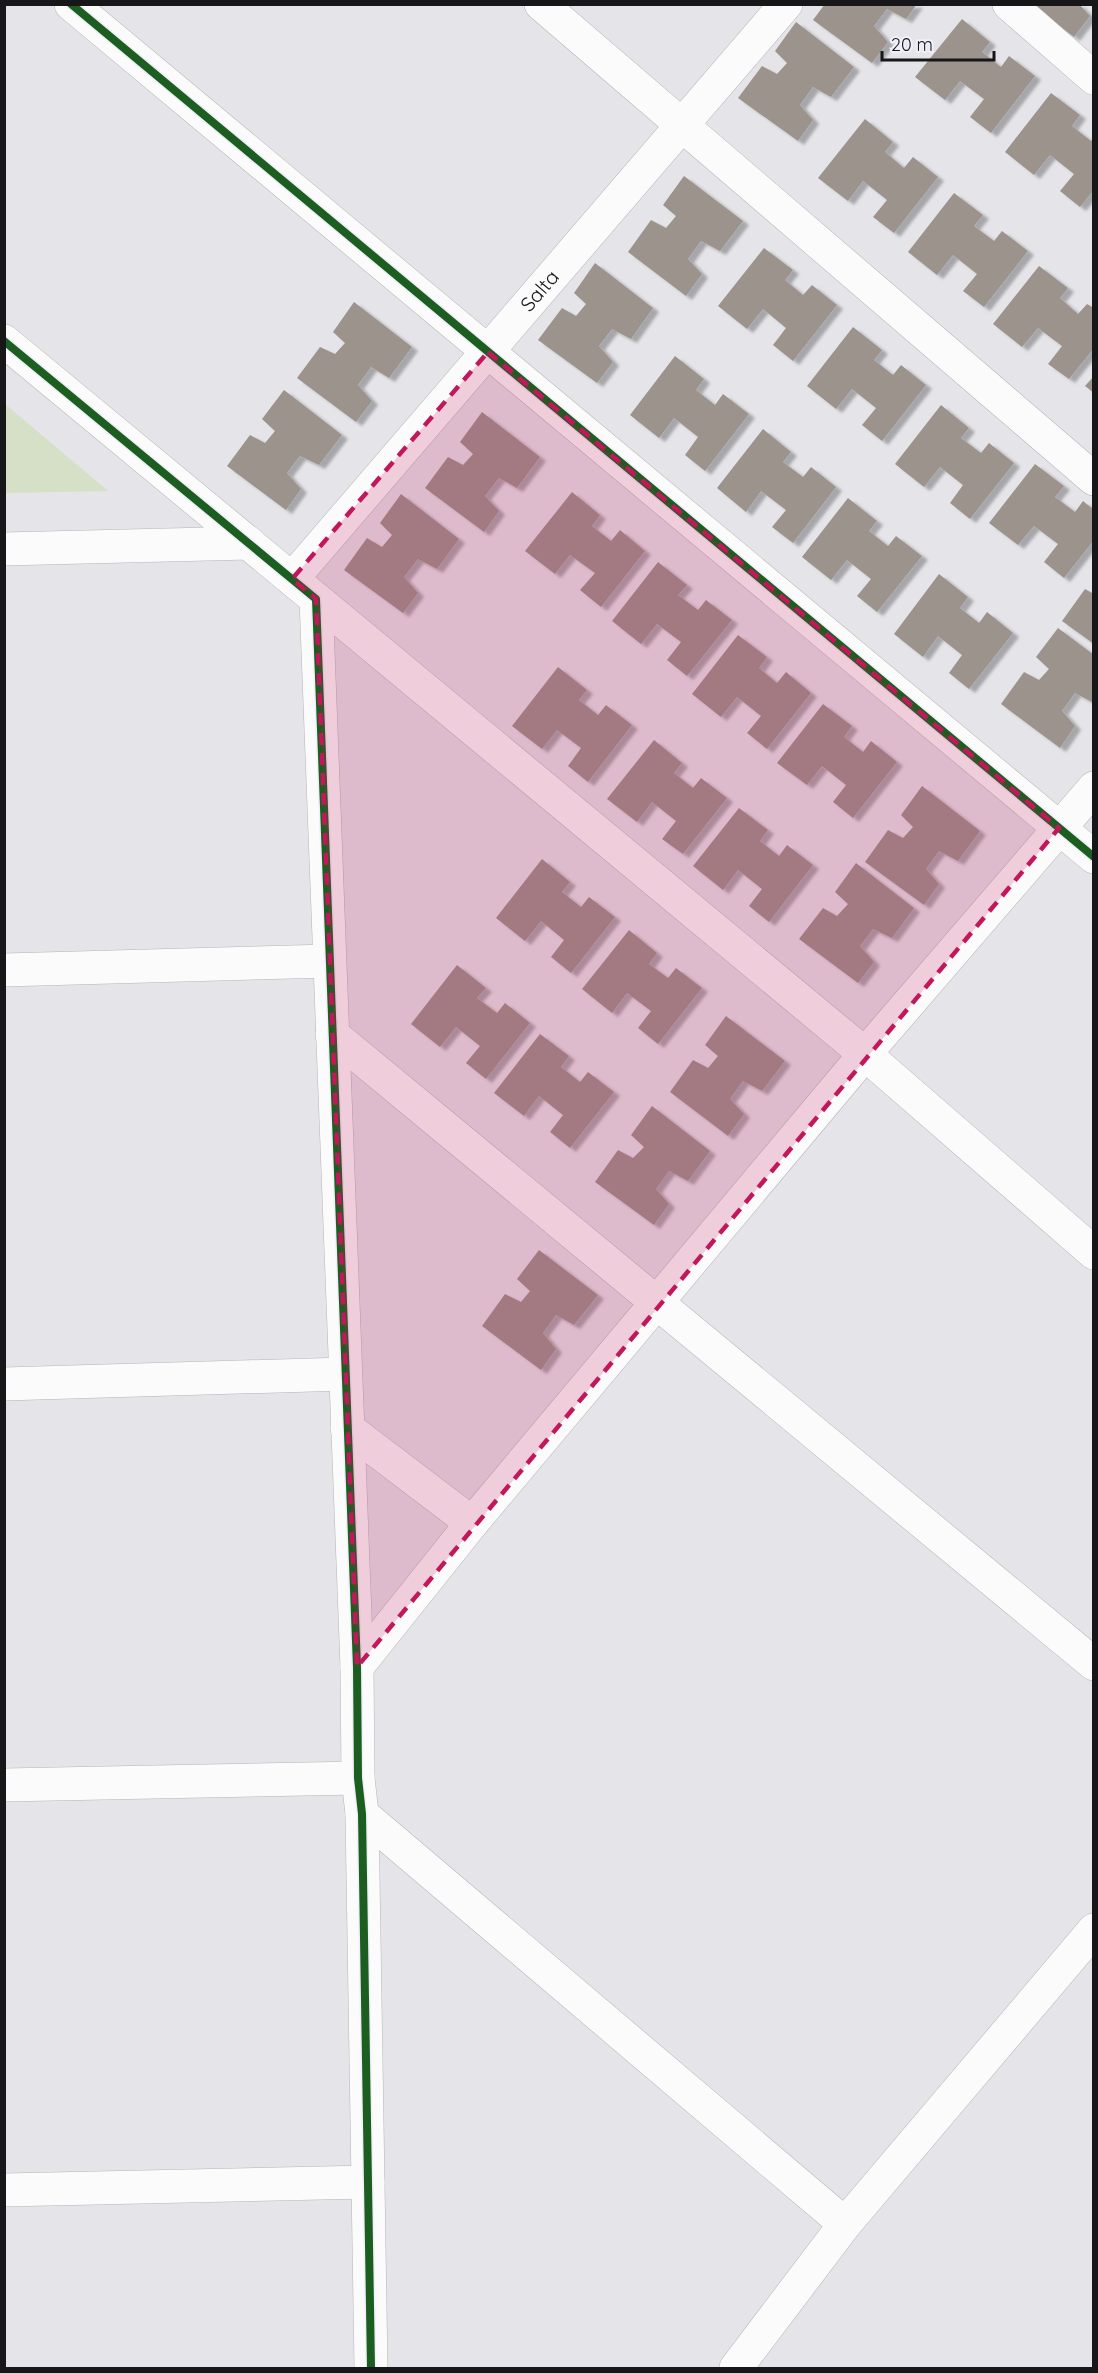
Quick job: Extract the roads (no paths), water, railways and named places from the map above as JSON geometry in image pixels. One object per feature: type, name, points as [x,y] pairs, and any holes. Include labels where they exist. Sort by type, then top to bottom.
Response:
[{"type":"street","points":[[70,4],[1094,857]]},
{"type":"street","points":[[541,4],[1094,479]]},
{"type":"street","name":"Salta","points":[[304,589],[488,352],[786,4]]},
{"type":"street","points":[[1009,4],[1094,78]]},
{"type":"street","points":[[4,341],[865,1054],[1094,1253]]},
{"type":"street","points":[[4,549],[249,543]]},
{"type":"street","points":[[304,589],[329,961],[357,1667],[358,1778],[362,1814],[372,2368]]},
{"type":"street","points":[[357,1667],[472,1523],[865,1054],[1094,788]]},
{"type":"street","points":[[4,970],[329,961]]},
{"type":"street","points":[[332,1034],[1094,1664]]},
{"type":"street","points":[[4,1384],[345,1374]]},
{"type":"street","points":[[347,1428],[472,1523]]},
{"type":"street","points":[[4,1785],[358,1778]]},
{"type":"street","points":[[362,1814],[845,2224]]},
{"type":"street","points":[[736,2368],[845,2224],[1094,1930]]},
{"type":"street","points":[[4,2190],[368,2182]]}]
